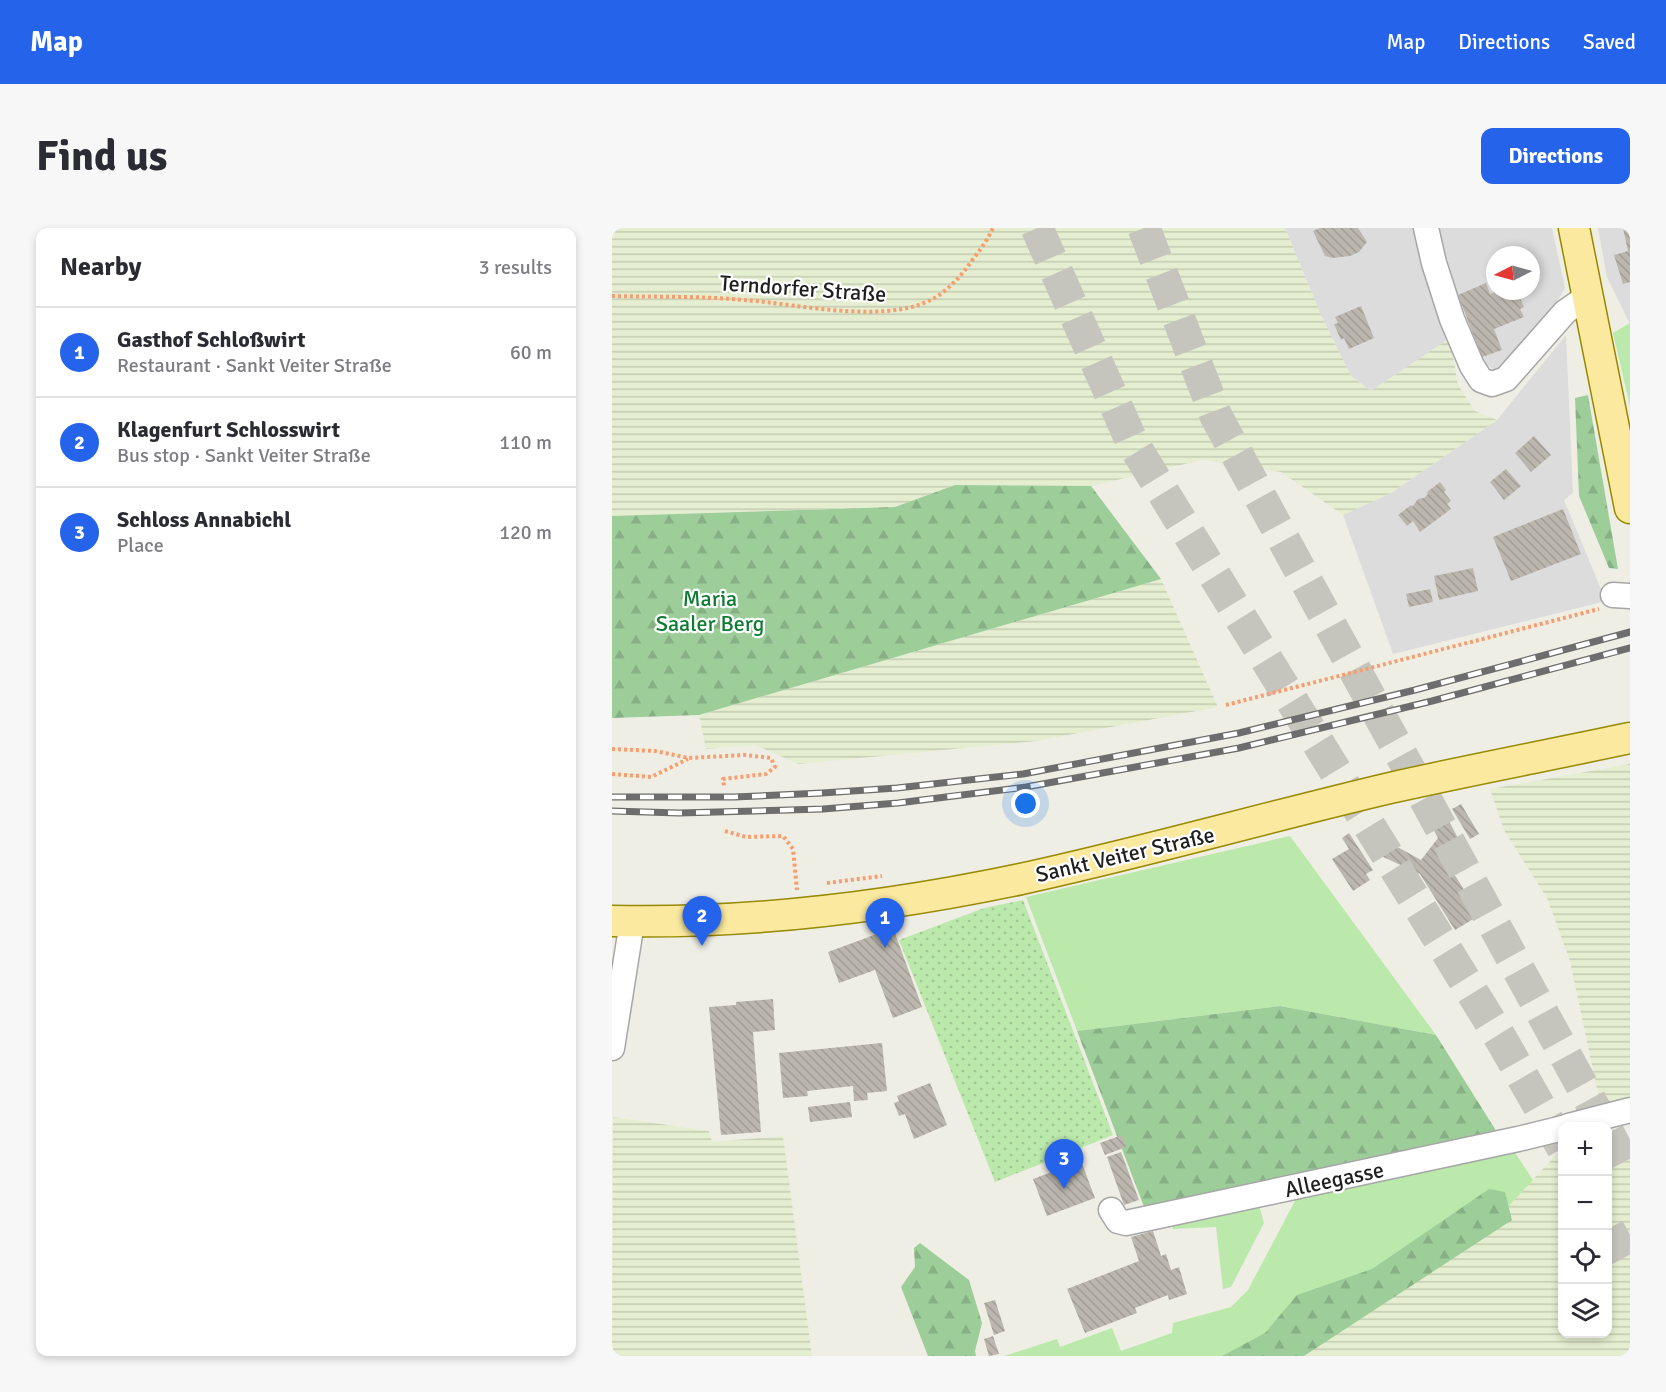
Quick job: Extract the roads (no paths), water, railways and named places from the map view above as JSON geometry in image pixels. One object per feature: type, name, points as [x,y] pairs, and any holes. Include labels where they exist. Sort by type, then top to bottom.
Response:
[{"type":"main road","points":[[1574,228],[1630,508]]},
{"type":"main road","name":"Sankt Veiter Straße","points":[[622,922],[709,919],[798,893],[886,902],[1019,879],[1204,836],[1390,788],[1630,738]]},
{"type":"street","points":[[1426,228],[1434,264],[1452,319],[1472,366],[1481,380],[1492,384],[1506,379],[1565,312],[1588,296]]},
{"type":"street","points":[[612,1048],[622,922]]},
{"type":"street","points":[[1584,1122],[1630,1110]]},
{"type":"street","name":"Alleegasse","points":[[1111,1210],[1118,1221],[1126,1223],[1558,1129]]},
{"type":"tunnel","points":[[1037,228],[1132,442],[1501,1039],[1558,1139]]},
{"type":"tunnel","points":[[1144,228],[1216,416],[1602,1122]]},
{"type":"tunnel","points":[[1612,1141],[1630,1175]]},
{"type":"tunnel","points":[[1609,1230],[1630,1269]]},
{"type":"railway","points":[[612,797],[734,797],[822,793],[897,788],[1023,774],[1239,733],[1415,690],[1630,632]]},
{"type":"railway","points":[[612,811],[679,813],[823,809],[898,803],[1026,787],[1239,748],[1432,701],[1630,648]]},
{"type":"place","name":"Klagenfurt Schlosswirt","points":[[702,946]]},
{"type":"place","name":"Gasthof Schloßwirt","points":[[885,948]]},
{"type":"place","name":"Schloss Annabichl","points":[[1064,1189]]},
{"type":"park label","name":"Maria Saaler Berg","points":[[710,610]]}]
